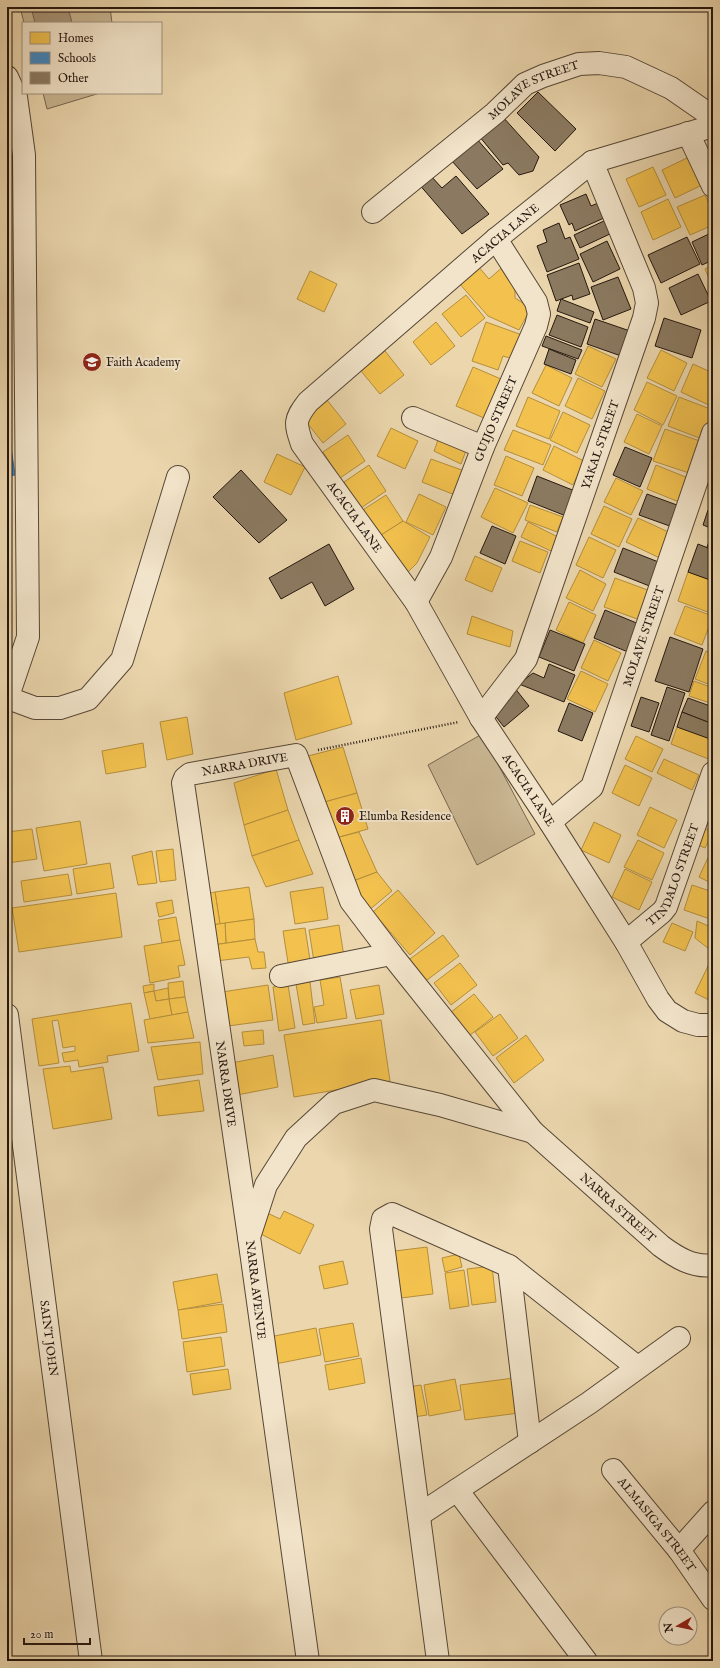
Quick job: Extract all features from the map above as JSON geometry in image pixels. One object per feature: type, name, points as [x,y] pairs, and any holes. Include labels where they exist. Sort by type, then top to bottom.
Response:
[{"type":"street","name":"MOLAVE STREET","points":[[373,212],[494,113],[525,84],[543,76],[579,64],[598,63],[626,67],[671,88],[713,117]]},
{"type":"street","points":[[7,77],[16,97],[24,155],[28,629],[28,637],[8,699],[35,708],[60,708],[88,699],[122,660],[178,477]]},
{"type":"street","name":"ACACIA LANE","points":[[713,126],[592,162],[496,239],[308,402],[298,415],[297,430],[302,444],[416,602],[481,718],[550,822],[626,942],[658,999],[667,1011],[683,1021],[698,1025],[713,1025]]},
{"type":"street","points":[[688,133],[713,186]]},
{"type":"street","name":"YAKAL STREET","points":[[481,718],[526,659],[644,318],[646,303],[644,288],[592,162]]},
{"type":"street","name":"GUIJO STREET","points":[[416,602],[441,558],[483,447],[536,326],[539,314],[536,302],[496,239]]},
{"type":"street","points":[[412,418],[483,447]]},
{"type":"street","name":"MOLAVE STREET","points":[[550,822],[592,788],[713,433]]},
{"type":"street","name":"NARRA DRIVE","points":[[249,1237],[182,783],[190,774],[296,754],[351,901],[391,954],[532,1132]]},
{"type":"street","name":"TINDALO STREET","points":[[626,942],[666,907],[713,773]]},
{"type":"street","points":[[281,976],[391,954]]},
{"type":"street","name":"SAINT JOHN","points":[[7,1015],[91,1661]]},
{"type":"street","name":"NARRA AVENUE","points":[[308,1661],[249,1237],[266,1185],[296,1138],[334,1103],[374,1090],[440,1105],[532,1132]]},
{"type":"street","name":"NARRA STREET","points":[[532,1132],[661,1246],[677,1258],[692,1264],[713,1265]]},
{"type":"street","points":[[438,1661],[381,1229],[383,1219],[392,1214],[509,1266],[637,1367]]},
{"type":"street","points":[[509,1266],[530,1442]]},
{"type":"street","points":[[419,1515],[589,1403],[679,1338]]},
{"type":"street","name":"ALMASIGA STREET","points":[[613,1470],[679,1550],[713,1600]]},
{"type":"street","points":[[457,1490],[586,1661]]},
{"type":"street","points":[[679,1550],[713,1512]]},
{"type":"path","points":[[296,754],[481,718]]},
{"type":"shaded area","points":[[20,7],[110,7],[112,22],[24,22]]},
{"type":"shaded area","points":[[31,7],[68,7],[72,22],[35,22]]},
{"type":"shaded area","points":[[43,94],[97,94],[47,109]]},
{"type":"shaded area","points":[[482,734],[535,834],[477,865],[428,765]]},
{"type":"building: Homes","points":[[689,157],[702,185],[675,198],[662,170]]},
{"type":"building: Homes","points":[[653,167],[666,195],[639,207],[626,179]]},
{"type":"building: Homes","points":[[705,195],[713,212],[713,225],[690,235],[677,207]]},
{"type":"building: Homes","points":[[668,199],[681,227],[653,240],[641,212]]},
{"type":"building: Homes","points":[[506,264],[515,273],[515,298],[531,308],[519,330],[488,316],[458,282],[477,265],[489,279]]},
{"type":"building: Homes","points":[[713,265],[713,287],[705,269]]},
{"type":"building: Homes","points":[[310,271],[337,284],[324,312],[297,299]]},
{"type":"building: Homes","points":[[466,295],[485,318],[461,337],[442,314]]},
{"type":"building: Homes","points":[[436,322],[455,346],[431,365],[413,342]]},
{"type":"building: Homes","points":[[486,322],[525,336],[516,360],[503,356],[498,370],[472,361]]},
{"type":"building: Homes","points":[[588,346],[616,359],[602,387],[575,374]]},
{"type":"building: Homes","points":[[661,350],[687,363],[674,391],[647,378]]},
{"type":"building: Homes","points":[[385,351],[404,375],[380,394],[361,371]]},
{"type":"building: Homes","points":[[693,364],[713,373],[713,407],[681,392]]},
{"type":"building: Homes","points":[[546,365],[572,378],[559,406],[532,393]]},
{"type":"building: Homes","points":[[473,367],[501,379],[484,418],[456,406]]},
{"type":"building: Homes","points":[[578,378],[605,391],[592,419],[565,406]]},
{"type":"building: Homes","points":[[647,382],[677,396],[663,425],[634,410]]},
{"type":"building: Homes","points":[[528,397],[560,411],[549,439],[516,426]]},
{"type":"building: Homes","points":[[679,397],[713,410],[702,439],[668,426]]},
{"type":"building: Homes","points":[[327,400],[346,424],[323,443],[304,419]]},
{"type":"building: Homes","points":[[563,412],[590,425],[577,453],[550,440]]},
{"type":"building: Homes","points":[[637,414],[662,426],[649,454],[624,442]]},
{"type":"building: Homes","points":[[391,428],[418,441],[405,469],[377,456]]},
{"type":"building: Homes","points":[[665,429],[700,441],[689,473],[653,461]]},
{"type":"building: Homes","points":[[513,430],[551,445],[543,465],[504,450]]},
{"type":"building: Homes","points":[[441,432],[468,445],[461,464],[434,451]]},
{"type":"building: Homes","points":[[348,435],[365,461],[340,478],[323,452]]},
{"type":"building: Homes","points":[[554,446],[584,461],[573,485],[543,470]]},
{"type":"building: Homes","points":[[277,454],[305,467],[291,495],[264,482]]},
{"type":"building: Homes","points":[[506,456],[534,468],[522,496],[494,485]]},
{"type":"building: Homes","points":[[431,459],[470,473],[460,497],[422,482]]},
{"type":"building: Homes","points":[[369,465],[386,491],[361,508],[344,482]]},
{"type":"building: Homes","points":[[656,465],[693,480],[684,504],[647,489]]},
{"type":"building: Homes","points":[[616,478],[643,491],[631,515],[604,502]]},
{"type":"building: Homes","points":[[495,488],[528,503],[513,533],[481,517]]},
{"type":"building: Homes","points":[[419,494],[446,507],[433,535],[406,522]]},
{"type":"building: Homes","points":[[386,495],[403,521],[378,537],[361,511]]},
{"type":"building: Homes","points":[[530,505],[563,517],[557,532],[525,520]]},
{"type":"building: Homes","points":[[604,506],[632,519],[619,547],[591,534]]},
{"type":"building: Homes","points":[[638,518],[675,535],[664,560],[626,542]]},
{"type":"building: Homes","points":[[403,521],[430,537],[417,563],[405,575],[378,537]]},
{"type":"building: Homes","points":[[528,522],[560,538],[553,552],[521,537]]},
{"type":"building: Homes","points":[[589,537],[616,550],[603,578],[576,565]]},
{"type":"building: Homes","points":[[520,541],[548,552],[540,573],[512,561]]},
{"type":"building: Homes","points":[[475,556],[502,568],[492,592],[465,580]]},
{"type":"building: Homes","points":[[580,570],[606,584],[593,611],[566,598]]},
{"type":"building: Homes","points":[[688,572],[713,581],[713,614],[678,601]]},
{"type":"building: Homes","points":[[615,578],[653,592],[643,621],[604,607]]},
{"type":"building: Homes","points":[[569,602],[596,615],[583,643],[556,630]]},
{"type":"building: Homes","points":[[685,606],[713,616],[702,645],[674,634]]},
{"type":"building: Homes","points":[[472,616],[513,631],[510,647],[467,634]]},
{"type":"building: Homes","points":[[594,640],[621,653],[608,681],[581,668]]},
{"type":"building: Homes","points":[[706,651],[713,653],[713,686],[695,679]]},
{"type":"building: Homes","points":[[581,671],[608,684],[595,712],[567,699]]},
{"type":"building: Homes","points":[[338,676],[352,724],[296,740],[284,693]]},
{"type":"building: Homes","points":[[694,681],[713,688],[713,704],[689,696]]},
{"type":"building: Homes","points":[[187,717],[193,754],[167,760],[160,722]]},
{"type":"building: Homes","points":[[677,727],[713,740],[711,760],[671,744]]},
{"type":"building: Homes","points":[[636,736],[663,749],[652,772],[625,759]]},
{"type":"building: Homes","points":[[143,743],[146,767],[106,774],[102,751]]},
{"type":"building: Homes","points":[[343,747],[357,793],[321,803],[308,756]]},
{"type":"building: Homes","points":[[664,759],[699,775],[692,790],[657,773]]},
{"type":"building: Homes","points":[[625,765],[652,778],[639,806],[612,793]]},
{"type":"building: Homes","points":[[276,769],[288,810],[244,825],[234,783]]},
{"type":"building: Homes","name":"Elumba Residence","points":[[357,793],[368,829],[332,839],[321,803]]},
{"type":"building: Homes","points":[[650,807],[677,820],[664,848],[637,835]]},
{"type":"building: Homes","points":[[288,810],[299,840],[252,856],[244,825]]},
{"type":"building: Homes","points":[[80,821],[87,864],[44,871],[36,828]]},
{"type":"building: Homes","points":[[594,822],[621,835],[609,863],[581,850]]},
{"type":"building: Homes","points":[[704,828],[713,832],[705,848],[696,844]]},
{"type":"building: Homes","points":[[32,829],[37,859],[7,863],[7,832]]},
{"type":"building: Homes","points":[[359,832],[377,872],[348,883],[332,839]]},
{"type":"building: Homes","points":[[299,840],[313,874],[266,887],[252,856]]},
{"type":"building: Homes","points":[[638,840],[664,853],[652,880],[624,867]]},
{"type":"building: Homes","points":[[173,849],[176,880],[160,882],[156,851]]},
{"type":"building: Homes","points":[[712,849],[713,850],[713,884],[699,877]]},
{"type":"building: Homes","points":[[152,851],[157,883],[138,885],[132,856]]},
{"type":"building: Homes","points":[[110,863],[114,888],[77,894],[73,869]]},
{"type":"building: Homes","points":[[625,869],[652,882],[639,910],[612,897]]},
{"type":"building: Homes","points":[[377,872],[392,891],[368,911],[348,883]]},
{"type":"building: Homes","points":[[68,874],[72,895],[24,902],[21,881]]},
{"type":"building: Homes","points":[[692,885],[713,892],[713,920],[684,910]]},
{"type":"building: Homes","points":[[249,887],[254,919],[220,924],[215,892]]},
{"type":"building: Homes","points":[[323,887],[328,919],[295,924],[290,892]]},
{"type":"building: Homes","points":[[398,890],[435,933],[410,955],[373,912]]},
{"type":"building: Homes","points":[[215,892],[220,924],[205,926],[201,895]]},
{"type":"building: Homes","points":[[116,893],[122,937],[19,952],[12,908]]},
{"type":"building: Homes","points":[[172,900],[174,913],[159,917],[156,903]]},
{"type":"building: Homes","points":[[176,917],[180,940],[162,943],[158,920]]},
{"type":"building: Homes","points":[[254,919],[255,939],[226,943],[225,923]]},
{"type":"building: Homes","points":[[697,921],[713,928],[709,949],[695,938]]},
{"type":"building: Homes","points":[[225,923],[226,943],[208,946],[205,926]]},
{"type":"building: Homes","points":[[672,923],[693,932],[685,951],[663,942]]},
{"type":"building: Homes","points":[[339,925],[345,963],[315,968],[309,930]]},
{"type":"building: Homes","points":[[305,928],[311,966],[289,969],[283,931]]},
{"type":"building: Homes","points":[[443,935],[459,956],[423,983],[407,961]]},
{"type":"building: Homes","points":[[255,939],[258,952],[264,952],[266,968],[252,969],[249,957],[216,961],[213,945]]},
{"type":"building: Homes","points":[[180,940],[185,965],[178,966],[180,977],[150,983],[144,946]]},
{"type":"building: Homes","points":[[710,962],[713,964],[713,1002],[695,993]]},
{"type":"building: Homes","points":[[460,963],[477,985],[451,1005],[434,983]]},
{"type":"building: Homes","points":[[340,977],[347,1018],[317,1023],[314,1007],[324,1005],[320,980]]},
{"type":"building: Homes","points":[[183,981],[185,997],[169,999],[168,983]]},
{"type":"building: Homes","points":[[310,982],[315,1023],[303,1025],[296,984]]},
{"type":"building: Homes","points":[[154,984],[154,991],[144,993],[143,986]]},
{"type":"building: Homes","points":[[268,985],[273,1020],[228,1026],[222,992]]},
{"type":"building: Homes","points":[[288,985],[295,1028],[279,1031],[273,987]]},
{"type":"building: Homes","points":[[379,985],[384,1014],[356,1019],[350,990]]},
{"type":"building: Homes","points":[[168,988],[169,999],[156,1001],[154,991]]},
{"type":"building: Homes","points":[[154,991],[156,1001],[169,999],[172,1015],[150,1019],[144,993]]},
{"type":"building: Homes","points":[[474,994],[493,1017],[469,1036],[450,1013]]},
{"type":"building: Homes","points":[[185,997],[188,1012],[172,1015],[169,999]]},
{"type":"building: Homes","points":[[131,1003],[139,1051],[107,1056],[108,1062],[79,1067],[78,1060],[64,1062],[62,1053],[75,1051],[75,1046],[63,1048],[58,1020],[52,1021],[59,1063],[39,1066],[32,1019]]},
{"type":"building: Homes","points":[[188,1012],[194,1038],[148,1043],[144,1020]]},
{"type":"building: Homes","points":[[500,1014],[518,1038],[493,1056],[475,1032]]},
{"type":"building: Homes","points":[[381,1020],[390,1081],[294,1097],[284,1035]]},
{"type":"building: Homes","points":[[263,1030],[264,1044],[244,1046],[242,1032]]},
{"type":"building: Homes","points":[[526,1035],[544,1060],[514,1083],[496,1058]]},
{"type":"building: Homes","points":[[200,1042],[203,1074],[158,1080],[151,1047]]},
{"type":"building: Homes","points":[[273,1055],[278,1087],[232,1096],[226,1064]]},
{"type":"building: Homes","points":[[70,1066],[71,1072],[103,1067],[112,1119],[53,1129],[43,1069]]},
{"type":"building: Homes","points":[[199,1080],[204,1111],[158,1116],[154,1087]]},
{"type":"building: Homes","points":[[263,1211],[280,1219],[284,1211],[314,1225],[300,1254],[253,1230]]},
{"type":"building: Homes","points":[[427,1247],[433,1294],[393,1299],[387,1252]]},
{"type":"building: Homes","points":[[459,1254],[462,1267],[445,1272],[442,1258]]},
{"type":"building: Homes","points":[[343,1261],[348,1284],[324,1289],[319,1266]]},
{"type":"building: Homes","points":[[492,1266],[496,1302],[472,1305],[467,1269]]},
{"type":"building: Homes","points":[[464,1270],[469,1306],[450,1309],[445,1273]]},
{"type":"building: Homes","points":[[217,1274],[222,1302],[178,1310],[173,1282]]},
{"type":"building: Homes","points":[[223,1304],[227,1332],[182,1339],[178,1310]]},
{"type":"building: Homes","points":[[353,1323],[359,1356],[325,1362],[319,1329]]},
{"type":"building: Homes","points":[[316,1328],[321,1355],[270,1365],[264,1338]]},
{"type":"building: Homes","points":[[221,1337],[225,1366],[187,1372],[183,1342]]},
{"type":"building: Homes","points":[[361,1358],[365,1383],[329,1390],[325,1365]]},
{"type":"building: Homes","points":[[228,1369],[231,1389],[193,1395],[190,1374]]},
{"type":"building: Homes","points":[[514,1378],[519,1413],[465,1420],[460,1385]]},
{"type":"building: Homes","points":[[455,1379],[461,1410],[429,1416],[424,1385]]},
{"type":"building: Homes","points":[[421,1385],[427,1415],[408,1418],[402,1388]]},
{"type":"building: Schools","points":[[7,420],[15,475],[7,476]]},
{"type":"building: Other","points":[[538,92],[576,129],[555,151],[517,113]]},
{"type":"building: Other","points":[[502,116],[539,157],[533,171],[519,175],[508,163],[503,165],[479,136]]},
{"type":"building: Other","points":[[476,138],[503,169],[477,189],[451,160]]},
{"type":"building: Other","points":[[430,175],[442,188],[456,176],[489,214],[462,234],[418,183]]},
{"type":"building: Other","points":[[586,194],[591,206],[598,203],[604,218],[575,231],[572,223],[569,225],[560,205]]},
{"type":"building: Other","points":[[606,220],[612,233],[580,248],[574,235]]},
{"type":"building: Other","points":[[559,223],[565,239],[570,237],[579,259],[547,272],[537,246],[547,242],[543,230]]},
{"type":"building: Other","points":[[713,232],[713,260],[702,265],[692,242]]},
{"type":"building: Other","points":[[687,237],[700,264],[661,283],[648,255]]},
{"type":"building: Other","points":[[607,241],[620,269],[593,282],[580,254]]},
{"type":"building: Other","points":[[579,263],[590,294],[573,300],[572,295],[556,301],[547,275]]},
{"type":"building: Other","points":[[698,274],[711,301],[681,315],[669,288]]},
{"type":"building: Other","points":[[618,277],[631,309],[603,320],[591,287]]},
{"type":"building: Other","points":[[561,299],[594,312],[590,323],[557,311]]},
{"type":"building: Other","points":[[557,315],[588,327],[581,347],[549,335]]},
{"type":"building: Other","points":[[664,318],[701,330],[692,358],[655,346]]},
{"type":"building: Other","points":[[595,319],[633,332],[624,357],[587,344]]},
{"type":"building: Other","points":[[546,336],[582,350],[578,359],[542,346]]},
{"type":"building: Other","points":[[549,349],[576,360],[571,374],[544,364]]},
{"type":"building: Other","points":[[625,447],[652,458],[640,487],[613,475]]},
{"type":"building: Other","points":[[241,470],[287,520],[259,543],[213,497]]},
{"type":"building: Other","points":[[537,476],[575,491],[566,516],[528,501]]},
{"type":"building: Other","points":[[647,494],[685,508],[678,529],[639,515]]},
{"type":"building: Other","points":[[708,510],[713,512],[713,529],[703,525]]},
{"type":"building: Other","points":[[492,526],[516,536],[505,564],[480,553]]},
{"type":"building: Other","points":[[713,531],[713,550],[707,547]]},
{"type":"building: Other","points":[[329,544],[354,589],[325,606],[312,582],[281,599],[269,578]]},
{"type":"building: Other","points":[[698,544],[713,550],[713,581],[688,572]]},
{"type":"building: Other","points":[[623,548],[661,563],[652,587],[614,572]]},
{"type":"building: Other","points":[[605,610],[639,624],[628,652],[594,638]]},
{"type":"building: Other","points":[[550,630],[585,644],[574,671],[539,657]]},
{"type":"building: Other","points":[[670,637],[703,649],[689,692],[655,681]]},
{"type":"building: Other","points":[[549,664],[575,675],[564,702],[519,684],[533,673],[544,678]]},
{"type":"building: Other","points":[[514,687],[529,706],[504,727],[489,708]]},
{"type":"building: Other","points":[[667,687],[685,693],[669,741],[651,735]]},
{"type":"building: Other","points":[[641,697],[659,703],[649,732],[631,726]]},
{"type":"building: Other","points":[[688,698],[713,707],[713,715],[710,723],[682,712]]},
{"type":"building: Other","points":[[569,703],[593,713],[582,741],[558,731]]},
{"type":"building: Other","points":[[682,712],[713,724],[713,740],[677,727]]},
{"type":"place","name":"Faith Academy","points":[[92,362]]},
{"type":"place","name":"Elumba Residence","points":[[345,816]]}]
